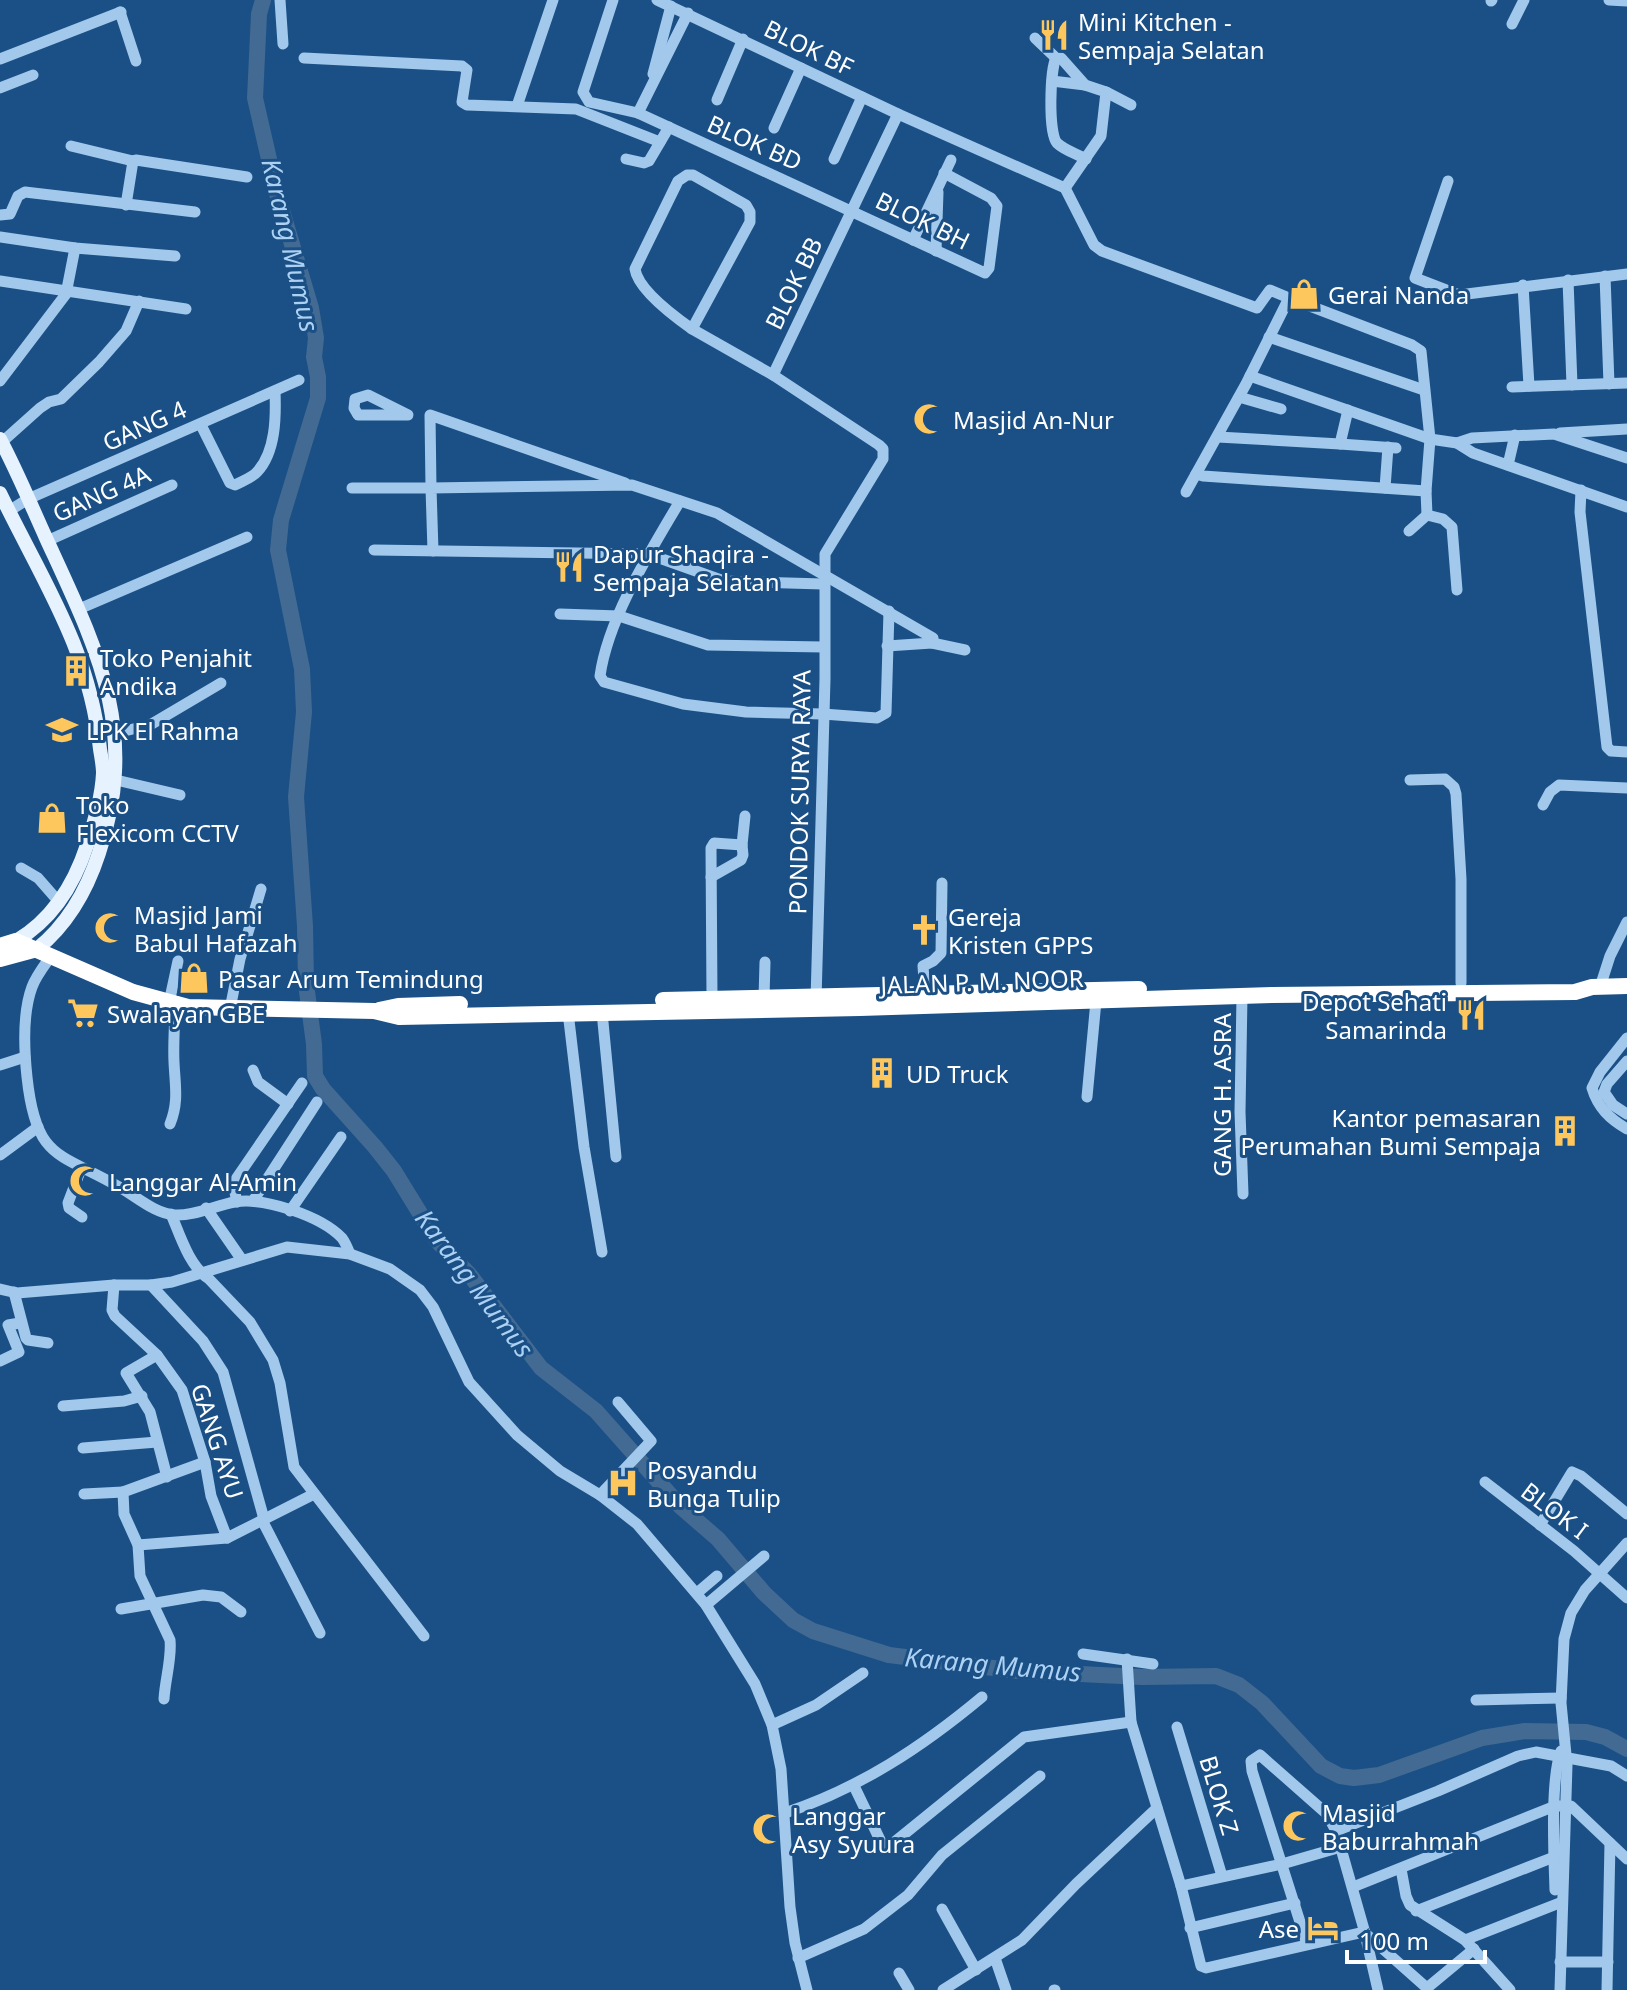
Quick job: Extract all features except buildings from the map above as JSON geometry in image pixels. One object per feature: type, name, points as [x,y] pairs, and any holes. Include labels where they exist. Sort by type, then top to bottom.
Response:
[{"type":"highway","name":"JALAN P. M. NOOR","points":[[8,944],[44,953],[133,992],[196,1009],[374,1011],[399,1017],[568,1012],[712,999],[764,998],[815,1003],[925,994],[1242,996],[1438,988],[1461,983],[1582,983],[1596,987]]},
{"type":"highway","points":[[0,959],[44,953]]},
{"type":"highway","name":"JALAN P. M. NOOR","points":[[374,1011],[398,1006],[605,1008],[1438,988],[1575,992],[1596,987],[1627,986]]},
{"type":"main road","points":[[1,440],[79,609],[103,673],[116,733],[116,780],[105,835],[87,886],[44,953]]},
{"type":"main road","points":[[0,493],[62,613],[78,652],[97,720],[103,772],[83,858],[59,902],[40,926],[8,944]]},
{"type":"street","points":[[280,0],[283,44]]},
{"type":"street","points":[[517,106],[553,0]]},
{"type":"street","name":"BLOK BD","points":[[613,0],[584,95],[589,102],[638,113],[853,210]]},
{"type":"street","name":"BLOK BF","points":[[657,0],[898,114],[1065,188]]},
{"type":"street","points":[[1512,24],[1524,0]]},
{"type":"street","points":[[1609,0],[1627,1]]},
{"type":"street","points":[[652,82],[671,6]]},
{"type":"street","points":[[0,59],[121,12],[136,61]]},
{"type":"street","points":[[638,113],[688,13]]},
{"type":"street","points":[[1035,38],[1056,58],[1061,58],[1085,85]]},
{"type":"street","points":[[717,100],[743,39]]},
{"type":"street","points":[[304,58],[462,66],[467,70],[463,103],[470,106],[576,109],[656,148]]},
{"type":"street","points":[[1056,58],[1052,81],[1053,136],[1059,145],[1086,159]]},
{"type":"street","points":[[774,128],[801,68]]},
{"type":"street","points":[[0,88],[33,75]]},
{"type":"street","points":[[1052,81],[1085,85],[1131,105]]},
{"type":"street","points":[[1106,92],[1101,136],[1065,188],[1094,245],[1102,251],[1257,308],[1269,291],[1417,347],[1421,351],[1429,447],[1427,515]]},
{"type":"street","points":[[834,159],[862,97]]},
{"type":"street","name":"BLOK BB","points":[[773,375],[898,114]]},
{"type":"street","points":[[626,159],[644,163],[649,161],[669,127]]},
{"type":"street","points":[[71,146],[133,161],[247,177]]},
{"type":"street","points":[[913,240],[951,160]]},
{"type":"street","points":[[126,205],[133,161]]},
{"type":"street","points":[[692,329],[750,222],[750,212],[746,205],[693,175],[687,175],[678,181],[638,261],[635,274],[672,315],[692,329],[773,375]]},
{"type":"street","points":[[936,251],[942,178]]},
{"type":"street","name":"BLOK BH","points":[[853,210],[985,273],[989,268],[997,209],[991,198],[942,178]]},
{"type":"street","points":[[1448,181],[1415,278],[1459,295],[1627,274]]},
{"type":"street","points":[[0,215],[10,214],[21,194],[195,212]]},
{"type":"street","points":[[0,237],[75,248],[175,256]]},
{"type":"street","points":[[0,381],[60,303],[66,291],[75,248]]},
{"type":"street","points":[[1605,276],[1609,384]]},
{"type":"street","points":[[1568,280],[1572,385]]},
{"type":"street","points":[[0,281],[186,309]]},
{"type":"street","points":[[1523,285],[1529,386]]},
{"type":"street","points":[[1186,492],[1218,437],[1289,298]]},
{"type":"street","points":[[1,440],[40,408],[61,399],[81,381],[126,331],[139,301]]},
{"type":"street","points":[[1269,337],[1424,390]]},
{"type":"street","name":"PONDOK SURYA RAYA","points":[[773,375],[879,445],[884,453],[828,544],[825,554],[815,1003]]},
{"type":"street","name":"GANG 4","points":[[9,511],[28,499],[299,380]]},
{"type":"street","points":[[1512,387],[1627,383]]},
{"type":"street","points":[[1244,388],[1281,409]]},
{"type":"street","points":[[1244,388],[1429,447],[1472,438],[1627,429]]},
{"type":"street","points":[[201,425],[230,483],[235,485],[259,471],[271,443],[276,415],[275,391]]},
{"type":"street","points":[[408,415],[430,415],[717,513],[823,580],[889,611],[932,636],[932,643]]},
{"type":"street","points":[[430,415],[433,551]]},
{"type":"street","points":[[1340,444],[1347,419]]},
{"type":"street","points":[[1554,434],[1627,458]]},
{"type":"street","points":[[1508,465],[1515,435]]},
{"type":"street","points":[[1218,437],[1392,447],[1385,488]]},
{"type":"street","points":[[1457,443],[1580,501],[1627,507]]},
{"type":"street","points":[[1196,474],[1426,491]]},
{"type":"street","name":"GANG 4A","points":[[47,541],[172,485]]},
{"type":"street","points":[[352,488],[632,485]]},
{"type":"street","points":[[680,501],[648,554],[619,616],[601,666],[600,676],[604,682],[683,704],[746,712],[877,718],[883,716],[886,709],[889,611]]},
{"type":"street","points":[[1580,501],[1607,747],[1611,751],[1627,752]]},
{"type":"street","points":[[1409,531],[1427,515]]},
{"type":"street","points":[[1427,515],[1443,519],[1452,527],[1457,590]]},
{"type":"street","points":[[79,609],[247,537]]},
{"type":"street","points":[[374,550],[648,554],[724,581],[823,580]]},
{"type":"street","points":[[560,614],[619,616],[708,645],[824,647]]},
{"type":"street","points":[[887,646],[932,643],[965,650]]},
{"type":"street","points":[[116,733],[150,725],[221,683]]},
{"type":"street","points":[[1410,780],[1445,779],[1454,787],[1456,794],[1461,879],[1461,983]]},
{"type":"street","points":[[116,780],[180,795]]},
{"type":"street","points":[[1543,805],[1550,792],[1559,785],[1627,788]]},
{"type":"street","points":[[711,877],[741,860],[745,816]]},
{"type":"street","points":[[712,999],[711,848],[714,843],[742,845]]},
{"type":"street","points":[[21,868],[38,878],[59,902]]},
{"type":"street","points":[[925,994],[923,966],[936,960],[941,953],[942,883]]},
{"type":"street","points":[[230,1009],[240,959],[261,889]]},
{"type":"street","points":[[1596,987],[1627,922]]},
{"type":"street","points":[[0,934],[8,944]]},
{"type":"street","points":[[44,953],[26,1009],[25,1057],[30,1101],[38,1127],[51,1149],[147,1205],[171,1214],[253,1201],[290,1211],[346,1236],[350,1254]]},
{"type":"street","points":[[170,1124],[177,1095],[172,1003],[178,961]]},
{"type":"street","points":[[764,998],[765,962]]},
{"type":"street","name":"GANG H. ASRA","points":[[1242,996],[1240,1112],[1243,1194]]},
{"type":"street","points":[[1087,1097],[1092,997]]},
{"type":"street","points":[[605,1008],[616,1157]]},
{"type":"street","points":[[568,1012],[584,1147],[602,1252]]},
{"type":"street","points":[[1627,1038],[1593,1083],[1607,1115],[1627,1129]]},
{"type":"street","points":[[0,1065],[25,1057]]},
{"type":"street","points":[[1599,1095],[1627,1061]]},
{"type":"street","points":[[253,1070],[258,1082],[288,1104]]},
{"type":"street","points":[[237,1202],[236,1179],[302,1083]]},
{"type":"street","points":[[1599,1095],[1627,1114]]},
{"type":"street","points":[[253,1201],[317,1102]]},
{"type":"street","points":[[0,1155],[38,1127]]},
{"type":"street","points":[[290,1211],[341,1137]]},
{"type":"street","points":[[81,1169],[68,1203],[69,1208],[82,1217]]},
{"type":"street","points":[[206,1208],[242,1260]]},
{"type":"street","points":[[171,1214],[182,1242],[201,1274],[250,1322],[273,1360],[280,1383],[294,1467],[424,1636]]},
{"type":"street","points":[[0,1289],[47,1292],[114,1285],[151,1285],[201,1274],[287,1247],[350,1254],[390,1269],[420,1290],[433,1307],[469,1382],[517,1435],[560,1471],[600,1495],[637,1524],[706,1605],[755,1684],[772,1725],[781,1769],[790,1907],[807,1990]]},
{"type":"street","name":"GANG AYU","points":[[114,1285],[112,1310],[115,1316],[157,1355],[182,1390],[205,1462],[211,1496],[227,1538]]},
{"type":"street","points":[[151,1285],[203,1341],[223,1372],[263,1520],[320,1633]]},
{"type":"street","points":[[14,1292],[20,1323],[28,1340],[48,1343]]},
{"type":"street","points":[[0,1361],[19,1352],[8,1325],[20,1323]]},
{"type":"street","points":[[157,1355],[126,1373],[150,1412],[167,1477]]},
{"type":"street","points":[[63,1406],[124,1401],[142,1396]]},
{"type":"street","points":[[600,1495],[651,1443],[618,1402]]},
{"type":"street","points":[[83,1448],[157,1442]]},
{"type":"street","points":[[84,1494],[123,1492],[205,1462]]},
{"type":"street","points":[[1540,1525],[1572,1472],[1627,1514]]},
{"type":"street","name":"BLOK I","points":[[1485,1482],[1599,1572],[1627,1598]]},
{"type":"street","points":[[123,1492],[124,1514],[138,1545],[140,1576],[170,1640],[164,1699]]},
{"type":"street","points":[[138,1545],[227,1538],[314,1494]]},
{"type":"street","points":[[1560,1990],[1564,1639],[1571,1613],[1599,1572],[1627,1543]]},
{"type":"street","points":[[706,1605],[762,1558]]},
{"type":"street","points":[[697,1593],[717,1576]]},
{"type":"street","points":[[121,1609],[216,1596],[241,1612]]},
{"type":"street","points":[[1083,1654],[1153,1664]]},
{"type":"street","points":[[1127,1662],[1131,1722],[1203,1968],[1365,1933]]},
{"type":"street","points":[[772,1725],[816,1705],[863,1673]]},
{"type":"street","points":[[785,1813],[854,1786],[904,1757],[982,1697]]},
{"type":"street","points":[[1476,1700],[1561,1701]]},
{"type":"street","points":[[854,1786],[882,1844],[886,1846],[1024,1737],[1131,1722]]},
{"type":"street","name":"BLOK Z","points":[[1177,1727],[1222,1876]]},
{"type":"street","points":[[1336,1831],[1518,1756],[1536,1752],[1563,1751],[1611,1766],[1627,1776]]},
{"type":"street","points":[[1307,1944],[1252,1771],[1251,1761],[1255,1757],[1262,1757],[1325,1812],[1336,1831],[1378,1990]]},
{"type":"street","points":[[798,1958],[864,1929],[908,1895],[942,1855],[1040,1776]]},
{"type":"street","points":[[1559,1905],[1554,1857],[1561,1805]]},
{"type":"street","points":[[1353,1887],[1561,1805],[1582,1814],[1627,1859]]},
{"type":"street","points":[[943,1990],[1022,1940],[1157,1808]]},
{"type":"street","points":[[1607,1990],[1610,1843]]},
{"type":"street","points":[[1181,1886],[1282,1864],[1341,1847]]},
{"type":"street","points":[[1416,1911],[1554,1857]]},
{"type":"street","points":[[1401,1869],[1406,1896],[1416,1911],[1471,1946],[1510,1990]]},
{"type":"street","points":[[1190,1928],[1295,1903]]},
{"type":"street","points":[[1365,1933],[1426,1989],[1471,1946],[1559,1905]]},
{"type":"street","points":[[942,1909],[976,1970]]},
{"type":"street","points":[[995,1958],[1006,1990]]},
{"type":"street","points":[[1560,1962],[1608,1962]]},
{"type":"street","points":[[899,1973],[909,1990]]},
{"type":"waterway","name":"Karang Mumus","points":[[263,0],[259,14],[255,98],[277,194],[311,308],[318,377],[318,398],[281,520],[278,550],[302,669],[304,712],[296,797],[306,984],[315,1076],[394,1171],[437,1241],[469,1274],[541,1368],[596,1411],[681,1507],[718,1539],[764,1593],[793,1620],[813,1631],[889,1655],[1018,1671],[1142,1677],[1216,1676],[1239,1685],[1262,1703],[1321,1766],[1340,1776],[1379,1775],[1482,1738],[1525,1731],[1586,1732],[1605,1737],[1627,1749]]},
{"type":"place","name":"Mini Kitchen - Sempaja Selatan","points":[[1054,35]]},
{"type":"place","name":"Gerai Nanda","points":[[1304,294]]},
{"type":"place","name":"Masjid An-Nur","points":[[929,419]]},
{"type":"place","name":"Dapur Shaqira - Sempaja Selatan","points":[[569,567]]},
{"type":"place","name":"Toko Penjahit Andika","points":[[76,671]]},
{"type":"place","name":"LPK El Rahma","points":[[62,730]]},
{"type":"place","name":"Toko Flexicom CCTV","points":[[52,818]]},
{"type":"place","name":"Masjid Jami Babul Hafazah","points":[[110,928]]},
{"type":"place","name":"Gereja Kristen GPPS","points":[[924,930]]},
{"type":"place","name":"Pasar Arum Temindung","points":[[194,978]]},
{"type":"place","name":"Swalayan GBE","points":[[83,1013]]},
{"type":"place","name":"Depot Sehati Samarinda","points":[[1471,1015]]},
{"type":"place","name":"UD Truck","points":[[882,1073]]},
{"type":"place","name":"Kantor pemasaran Perumahan Bumi Sempaja","points":[[1565,1131]]},
{"type":"place","name":"Langgar Al-Amin","points":[[85,1181]]},
{"type":"place","name":"Posyandu Bunga Tulip","points":[[623,1483]]},
{"type":"place","name":"Masjid Baburrahmah","points":[[1298,1826]]},
{"type":"place","name":"Langgar Asy Syuura","points":[[768,1829]]},
{"type":"place","name":"Ase","points":[[1323,1928]]}]
